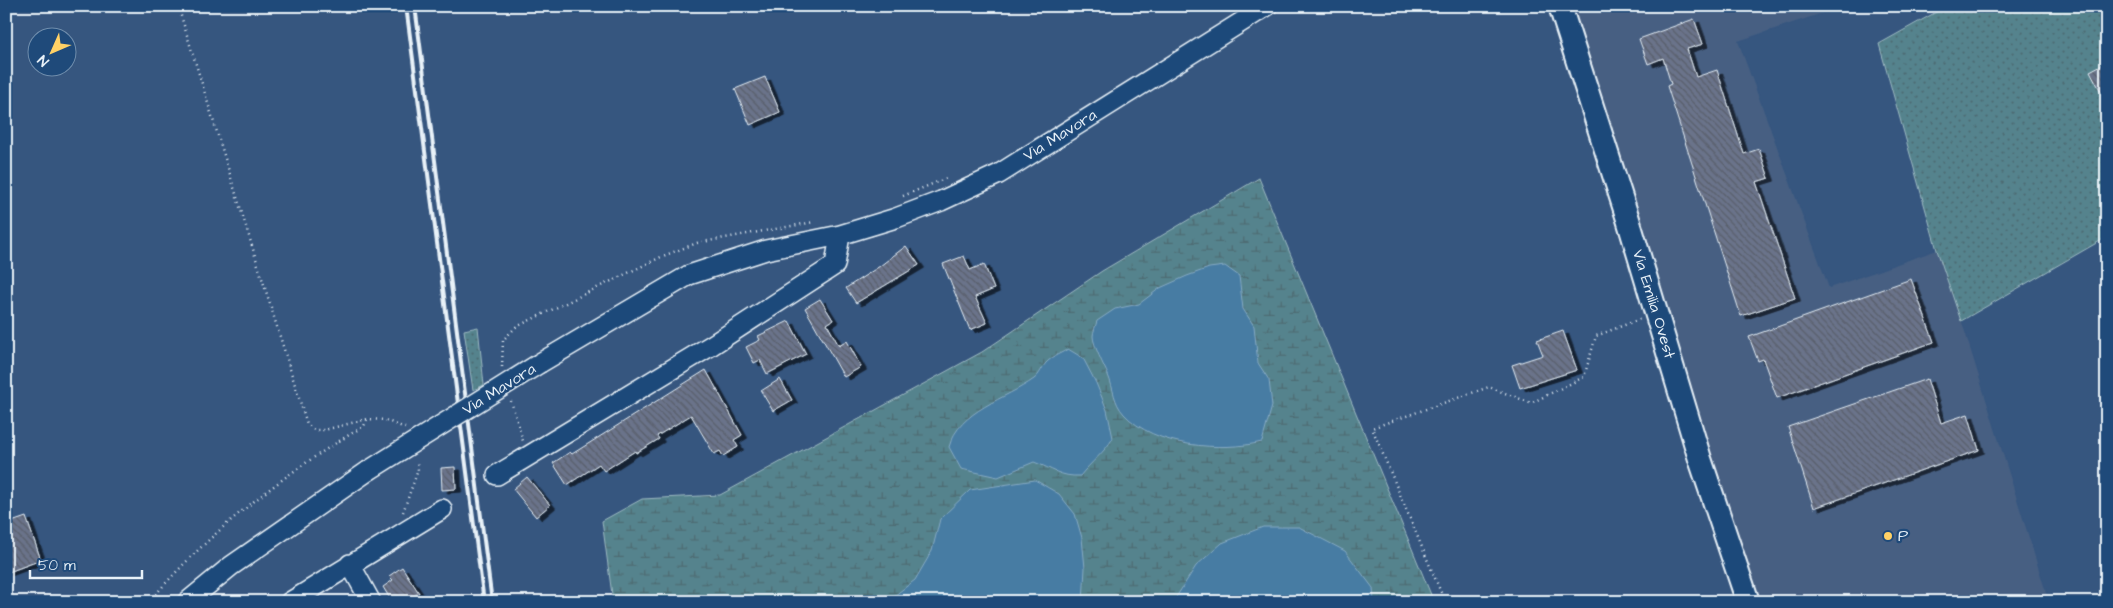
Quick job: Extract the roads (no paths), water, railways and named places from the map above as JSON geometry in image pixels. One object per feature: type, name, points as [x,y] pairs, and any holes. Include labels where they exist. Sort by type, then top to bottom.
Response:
[{"type":"main road","name":"Via Emilia Ovest","points":[[1560,6],[1721,524],[1748,602]]},
{"type":"street","name":"Via Mavora","points":[[187,602],[231,566],[368,471],[540,363],[689,275],[766,250],[840,235],[896,218],[941,201],[999,174],[1220,28],[1265,7]]},
{"type":"street","points":[[498,475],[712,346],[835,265],[840,235]]},
{"type":"street","points":[[290,602],[442,508]]},
{"type":"street","points":[[350,564],[371,602]]},
{"type":"railway","points":[[406,6],[484,602]]},
{"type":"railway","points":[[415,6],[492,602]]},
{"type":"place","name":"P","points":[[1888,536]]}]
